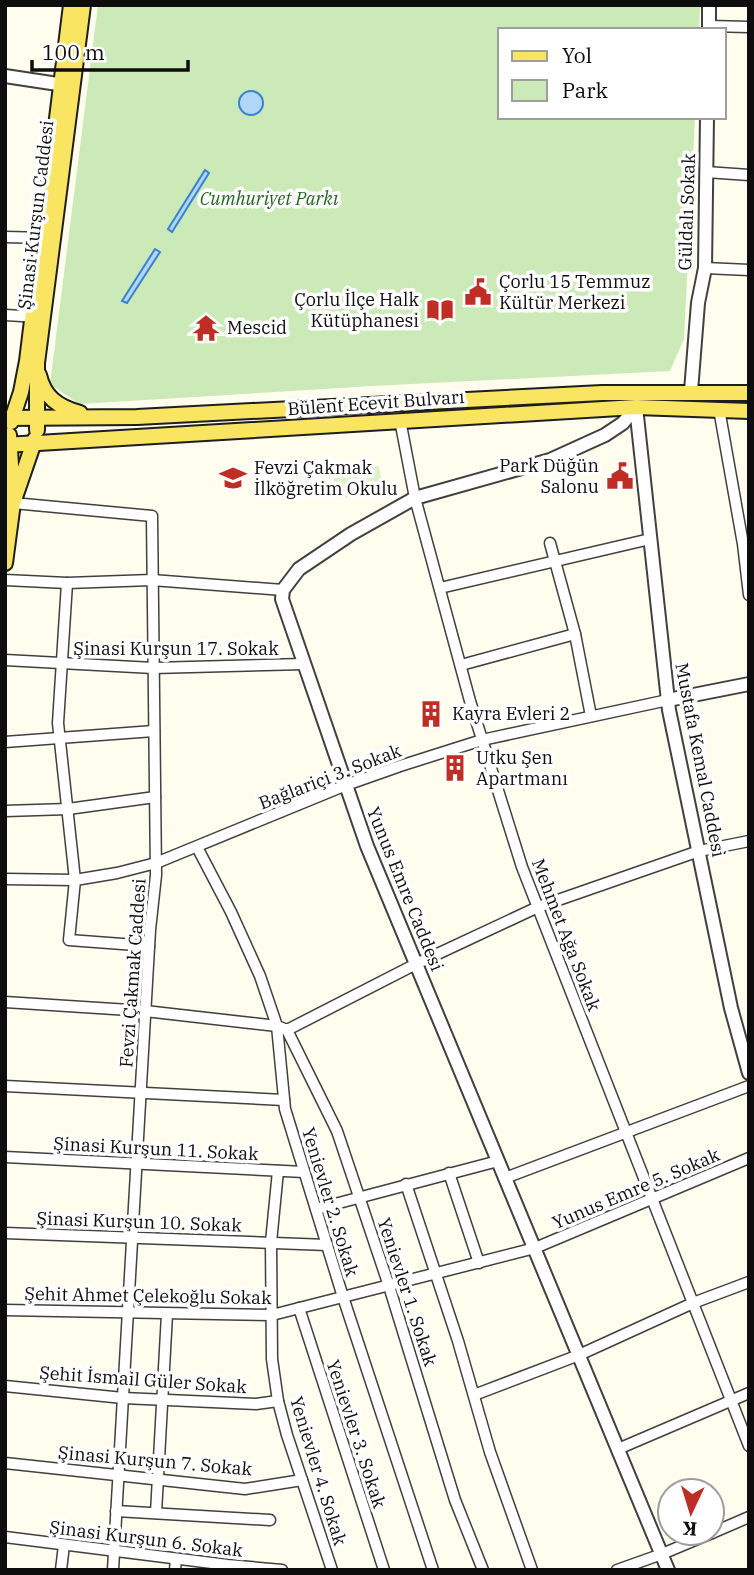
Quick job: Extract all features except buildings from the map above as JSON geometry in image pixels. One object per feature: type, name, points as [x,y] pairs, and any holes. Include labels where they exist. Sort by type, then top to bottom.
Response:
[{"type":"main road","name":"Şinasi Kurşun Caddesi","points":[[16,485],[19,429],[32,362],[67,85],[71,5]]},
{"type":"main road","name":"Şinasi Kurşun Caddesi","points":[[67,85],[83,5]]},
{"type":"main road","name":"Şinasi Kurşun Caddesi","points":[[5,561],[16,485],[21,391],[32,362]]},
{"type":"main road","points":[[32,362],[43,389],[52,400],[66,409],[105,418]]},
{"type":"main road","name":"Bülent Ecevit Bulvarı","points":[[19,429],[74,441],[400,420],[636,399],[691,391],[749,393]]},
{"type":"main road","points":[[653,406],[691,391],[719,409]]},
{"type":"main road","points":[[719,393],[719,409]]},
{"type":"main road","name":"Bülent Ecevit Bulvarı","points":[[19,429],[105,418],[389,402],[636,399],[653,406],[749,411]]},
{"type":"main road","points":[[5,469],[16,485],[45,454],[74,441]]},
{"type":"street","points":[[709,5],[709,28],[749,27]]},
{"type":"street","points":[[5,76],[67,85]]},
{"type":"street","name":"Güldalı Sokak","points":[[691,391],[698,303],[705,268],[707,119]]},
{"type":"street","points":[[706,172],[749,176]]},
{"type":"street","points":[[5,237],[48,238]]},
{"type":"street","points":[[705,268],[749,270]]},
{"type":"street","points":[[5,315],[37,317]]},
{"type":"street","points":[[5,580],[67,583],[152,580],[283,590],[299,569],[351,534],[415,498],[550,460],[605,435],[623,423],[636,399]]},
{"type":"street","name":"Mustafa Kemal Caddesi","points":[[636,399],[668,699],[731,1008],[745,1046],[749,1073]]},
{"type":"street","points":[[719,409],[744,524],[749,595]]},
{"type":"street","name":"Mehmet Ağa Sokak","points":[[400,420],[415,498],[482,740],[522,867],[749,1446]]},
{"type":"street","name":"Fevzi Çakmak Caddesi","points":[[13,503],[152,516],[156,863],[113,1570]]},
{"type":"street","points":[[440,588],[650,539]]},
{"type":"street","points":[[550,543],[575,634],[591,716]]},
{"type":"street","points":[[67,583],[58,723],[75,880],[69,940],[149,946]]},
{"type":"street","name":"Yunus Emre Caddesi","points":[[283,590],[282,599],[367,846],[668,1570]]},
{"type":"street","points":[[461,665],[575,634]]},
{"type":"street","name":"Şinasi Kurşun 17. Sokak","points":[[5,660],[153,668],[304,664]]},
{"type":"street","points":[[668,699],[749,684]]},
{"type":"street","name":"Bağlariçi 3. Sokak","points":[[5,879],[75,880],[156,863],[346,785],[482,740],[668,699]]},
{"type":"street","points":[[5,742],[154,732]]},
{"type":"street","points":[[5,811],[68,809],[155,797]]},
{"type":"street","points":[[5,1002],[145,1011],[282,1028],[538,907],[699,851],[749,841]]},
{"type":"street","name":"Yenievler 2. Sokak","points":[[197,847],[231,912],[282,1028],[284,1100],[304,1172],[433,1570]]},
{"type":"street","name":"Yenievler 1. Sokak","points":[[282,1028],[337,1131],[389,1286],[455,1500],[483,1570]]},
{"type":"street","points":[[5,1086],[284,1100]]},
{"type":"street","points":[[505,1178],[749,1086]]},
{"type":"street","name":"Şinasi Kurşun 11. Sokak","points":[[5,1157],[304,1172]]},
{"type":"street","name":"Yunus Emre 5. Sokak","points":[[535,1248],[749,1158]]},
{"type":"street","points":[[316,1209],[498,1161]]},
{"type":"street","name":"Yenievler 4. Sokak","points":[[278,1171],[271,1242],[272,1359],[286,1436],[332,1570]]},
{"type":"street","points":[[449,1173],[479,1263]]},
{"type":"street","points":[[406,1184],[490,1452],[532,1570]]},
{"type":"street","name":"Şinasi Kurşun 10. Sokak","points":[[5,1233],[327,1245]]},
{"type":"street","name":"Şehit Ahmet Çelekoğlu Sokak","points":[[5,1310],[272,1315],[535,1248]]},
{"type":"street","points":[[474,1395],[749,1282]]},
{"type":"street","name":"Yenievler 3. Sokak","points":[[299,1308],[384,1570]]},
{"type":"street","points":[[156,1513],[167,1314]]},
{"type":"street","name":"Şehit İsmail Güler Sokak","points":[[5,1386],[123,1398],[256,1404],[278,1401]]},
{"type":"street","points":[[618,1449],[749,1393]]},
{"type":"street","name":"Şinasi Kurşun 7. Sokak","points":[[5,1464],[246,1489],[302,1480]]},
{"type":"street","points":[[116,1511],[270,1520]]},
{"type":"street","points":[[726,1527],[749,1517]]},
{"type":"street","name":"Şinasi Kurşun 6. Sokak","points":[[5,1537],[114,1551],[176,1564],[282,1570]]},
{"type":"street","points":[[61,1570],[64,1545]]},
{"type":"street","points":[[617,1570],[679,1547]]},
{"type":"green space","name":"Cumhuriyet Parkı","points":[[98,5],[700,5],[699,28],[498,28],[498,119],[695,119],[684,339],[670,371],[79,404],[50,384]]},
{"type":"green space","points":[[379,466],[383,492],[337,499],[333,474]]},
{"type":"water","points":[[251,91],[259,95],[263,103],[259,111],[251,115],[243,111],[239,103],[243,95]]},
{"type":"water","points":[[205,170],[209,173],[172,232],[168,229]]},
{"type":"water","points":[[155,249],[160,252],[127,303],[122,301]]},
{"type":"place","name":"Çorlu 15 Temmuz Kültür Merkezi","points":[[478,292]]},
{"type":"place","name":"Çorlu İlçe Halk Kütüphanesi","points":[[440,310]]},
{"type":"place","name":"Mescid","points":[[206,328]]},
{"type":"place","name":"Park Düğün Salonu","points":[[620,476]]},
{"type":"place","name":"Fevzi Çakmak İlköğretim Okulu","points":[[233,478]]},
{"type":"place","name":"Kayra Evleri 2","points":[[431,714]]},
{"type":"place","name":"Utku Şen Apartmanı","points":[[455,768]]}]
